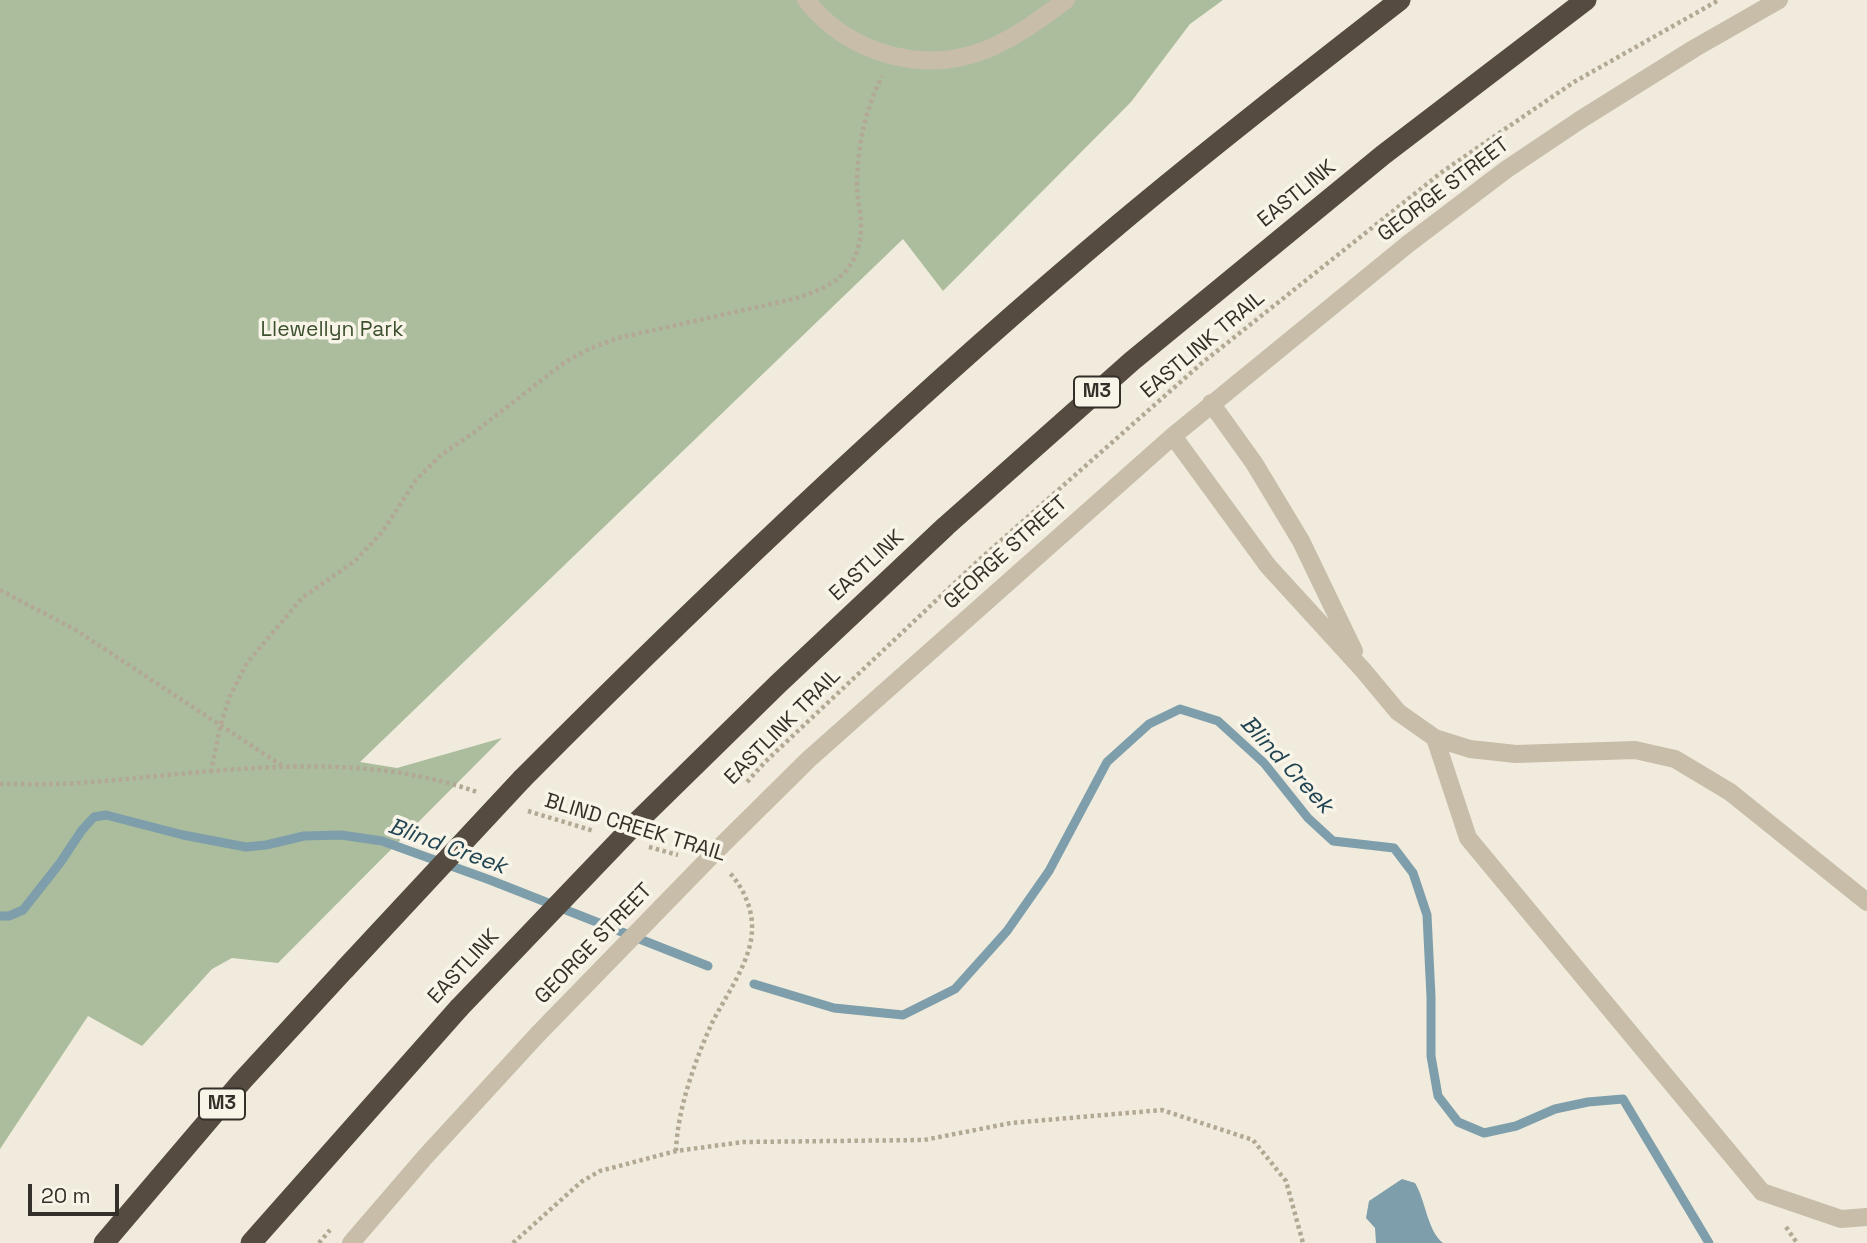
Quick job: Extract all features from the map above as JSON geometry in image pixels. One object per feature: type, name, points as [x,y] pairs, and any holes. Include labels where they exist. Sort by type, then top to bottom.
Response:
[{"type":"highway","name":"M3","points":[[104,1243],[242,1081],[522,779],[614,686],[867,446],[1118,226],[1294,82],[1400,0]]},
{"type":"highway","name":"EASTLINK","points":[[251,1243],[459,1008],[639,820],[946,526],[1132,361],[1383,155],[1586,0]]},
{"type":"street","points":[[806,0],[840,34],[866,48],[911,60],[941,62],[967,58],[1001,44],[1024,32],[1066,0]]},
{"type":"street","name":"GEORGE STREET","points":[[351,1243],[425,1157],[538,1034],[721,846],[809,760],[1173,436],[1408,244],[1507,170],[1580,120],[1695,48],[1779,0]]},
{"type":"street","points":[[1211,403],[1254,463],[1301,541],[1363,670]]},
{"type":"street","points":[[1173,436],[1268,566],[1398,712],[1435,738],[1470,749],[1516,754],[1635,750],[1675,759],[1730,792],[1867,902]]},
{"type":"street","points":[[1435,738],[1468,838],[1762,1192],[1841,1219],[1867,1217]]},
{"type":"path","name":"EASTLINK TRAIL","points":[[740,790],[765,762],[980,559],[1202,363],[1442,172],[1574,82],[1720,0]]},
{"type":"path","points":[[211,772],[229,698],[247,663],[303,597],[355,561],[383,531],[415,480],[442,455],[565,362],[589,349],[618,338],[816,293],[842,278],[858,248],[861,228],[857,182],[859,148],[867,107],[892,55]]},
{"type":"path","points":[[0,590],[75,629],[281,766]]},
{"type":"path","points":[[0,784],[87,783],[281,766],[335,767],[446,781],[482,794]]},
{"type":"path","name":"BLIND CREEK TRAIL","points":[[517,807],[601,833]]},
{"type":"path","name":"BLIND CREEK TRAIL","points":[[639,844],[689,859]]},
{"type":"path","name":"BLIND CREEK TRAIL","points":[[676,1151],[677,1130],[698,1058],[743,962],[752,930],[742,886],[726,870]]},
{"type":"path","points":[[513,1243],[572,1190],[600,1171],[676,1151],[743,1142],[924,1140],[1011,1123],[1162,1110],[1253,1140],[1286,1181],[1303,1243]]},
{"type":"green space","name":"Llewellyn Park","points":[[0,0],[1223,0],[1190,24],[1131,102],[943,291],[903,239],[360,762],[397,768],[502,738],[278,963],[232,958],[212,969],[142,1046],[88,1016],[0,1149]]},
{"type":"water","points":[[1402,1179],[1415,1183],[1433,1231],[1443,1243],[1376,1243],[1375,1228],[1366,1218],[1369,1201]]},
{"type":"waterway","name":"Blind Creek","points":[[754,984],[834,1008],[903,1015],[955,989],[1007,931],[1049,871],[1107,762],[1149,724],[1180,709],[1218,721],[1264,763],[1308,818],[1333,841],[1394,848],[1413,873],[1427,915],[1431,1056],[1438,1096],[1458,1122],[1484,1133],[1516,1126],[1555,1109],[1588,1102],[1623,1099],[1709,1243]]},
{"type":"waterway","name":"Blind Creek","points":[[0,916],[9,916],[23,910],[82,830],[94,817],[106,815],[183,835],[246,847],[304,836],[341,835],[382,841],[490,880],[708,966]]}]
